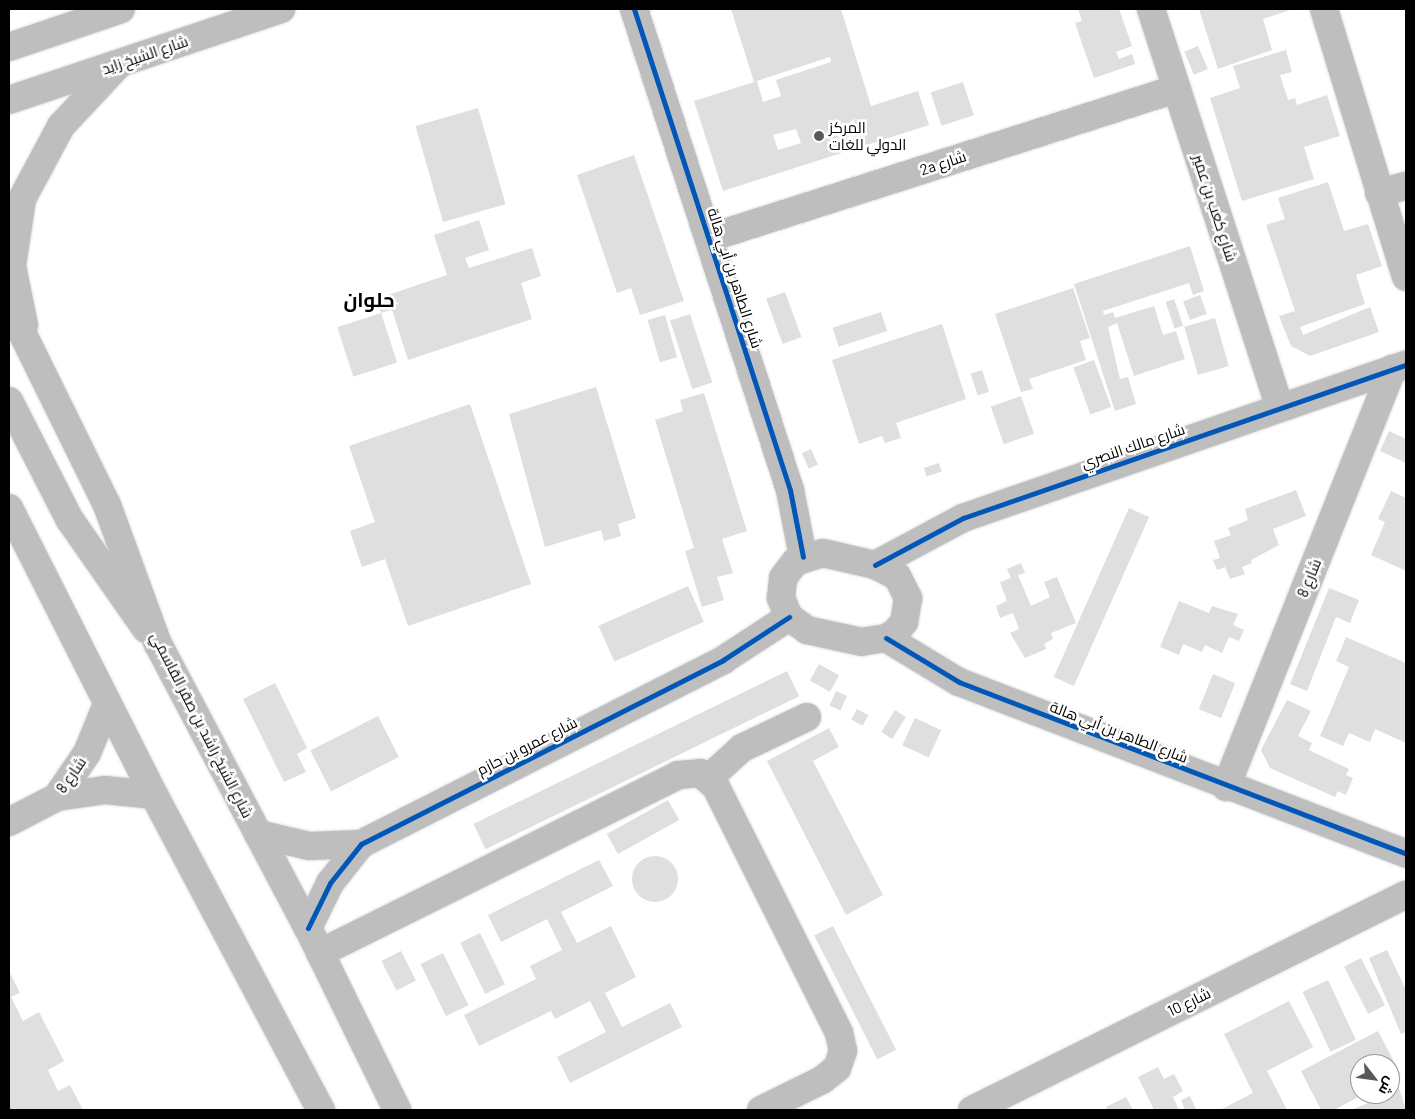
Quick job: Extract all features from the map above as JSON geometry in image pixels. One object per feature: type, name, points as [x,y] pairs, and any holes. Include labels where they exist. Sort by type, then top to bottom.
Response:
[{"type":"street","points":[[9,47],[121,9]]},
{"type":"street","name":"شارع الشيخ زايد","points":[[9,100],[282,9]]},
{"type":"street","name":"شارع الطاهر بن أبي هالة","points":[[634,9],[797,511],[803,557]]},
{"type":"street","name":"شارع كعب بن عمير","points":[[1151,9],[1280,408]]},
{"type":"street","points":[[1324,9],[1379,194],[1406,277]]},
{"type":"street","points":[[29,346],[12,266],[22,199],[61,126],[120,64]]},
{"type":"street","name":"2a شارع","points":[[709,238],[1177,89]]},
{"type":"street","points":[[1379,194],[1406,186]]},
{"type":"street","name":"شارع الشيخ راشد بن صقر القاسمي","points":[[9,306],[122,538],[158,644],[308,928],[397,1110]]},
{"type":"street","name":"شارع مالك النصري","points":[[875,566],[963,518],[1399,367]]},
{"type":"street","name":"شارع 8","points":[[1226,787],[1399,367]]},
{"type":"street","points":[[9,401],[70,520],[158,644]]},
{"type":"street","points":[[9,508],[106,704],[321,1110]]},
{"type":"street","points":[[823,553],[875,566],[896,576],[908,598],[904,622],[886,638],[862,642],[807,630],[789,617],[781,598],[782,583],[788,570],[803,557],[823,553]]},
{"type":"street","name":"شارع عمرو بن حازم","points":[[308,928],[330,883],[361,844],[708,668],[789,617]]},
{"type":"street","name":"شارع الطاهر بن أبي هالة","points":[[886,638],[959,682],[1226,787],[1406,854]]},
{"type":"street","name":"شارع 8","points":[[9,822],[57,797],[87,753],[106,704]]},
{"type":"street","points":[[709,778],[730,756],[807,717]]},
{"type":"street","points":[[320,953],[678,774],[700,773],[709,778],[839,1032],[843,1051],[837,1068],[822,1080],[761,1110]]},
{"type":"street","points":[[57,797],[105,790],[154,795]]},
{"type":"street","name":"شارع عمرو بن حازم","points":[[258,834],[309,846],[361,844]]},
{"type":"street","name":"شارع 10","points":[[972,1110],[1406,895]]},
{"type":"building","points":[[731,9],[841,9],[871,106],[918,91],[929,125],[723,191],[694,101],[754,82]],"holes":[[[830,57],[831,62],[776,80],[781,96],[763,102],[757,81]],[[796,129],[801,143],[778,150],[773,135]]]},
{"type":"building","points":[[1078,9],[1119,9],[1132,46],[1116,52],[1119,59],[1132,54],[1135,64],[1094,78],[1075,23],[1082,21]]},
{"type":"building","points":[[1199,9],[1293,9],[1263,19],[1272,50],[1218,69]]},
{"type":"building","points":[[1198,46],[1208,69],[1194,75],[1184,52]]},
{"type":"building","points":[[1286,50],[1292,72],[1280,75],[1288,100],[1295,98],[1297,105],[1327,95],[1340,136],[1304,147],[1314,179],[1242,201],[1210,98],[1240,88],[1233,66]]},
{"type":"building","points":[[963,82],[974,115],[941,126],[931,93]]},
{"type":"building","points":[[478,108],[506,204],[443,222],[416,126]]},
{"type":"building","points":[[634,155],[684,301],[640,315],[631,288],[617,293],[577,175]]},
{"type":"building","points":[[1328,182],[1344,231],[1368,224],[1382,266],[1356,275],[1365,304],[1300,327],[1303,335],[1370,307],[1379,332],[1310,356],[1291,346],[1279,316],[1295,311],[1266,225],[1285,219],[1278,198]]},
{"type":"building","points":[[479,220],[489,250],[465,258],[469,268],[532,248],[541,276],[521,283],[532,319],[408,360],[392,310],[381,313],[376,299],[447,275],[434,235]]},
{"type":"building","points":[[1190,246],[1204,291],[1193,295],[1189,283],[1103,311],[1104,315],[1113,312],[1115,318],[1154,306],[1163,335],[1176,331],[1185,359],[1134,376],[1117,323],[1108,327],[1120,379],[1128,377],[1136,404],[1115,411],[1074,284]]},
{"type":"building","points":[[1073,288],[1090,338],[1080,341],[1086,360],[1029,379],[1033,389],[1021,392],[995,314]]},
{"type":"building","points":[[785,292],[801,337],[783,344],[766,299]]},
{"type":"building","points":[[1200,295],[1207,314],[1190,320],[1183,301]]},
{"type":"building","points":[[1174,299],[1183,325],[1175,328],[1165,302]]},
{"type":"building","points":[[881,312],[887,331],[839,347],[832,328]]},
{"type":"building","points":[[381,313],[397,362],[353,377],[337,327]]},
{"type":"building","points":[[690,314],[712,382],[692,389],[670,320]]},
{"type":"building","points":[[665,315],[677,357],[660,362],[648,320]]},
{"type":"building","points":[[1215,318],[1229,366],[1198,375],[1184,327]]},
{"type":"building","points":[[942,324],[966,399],[896,423],[901,438],[885,443],[882,436],[859,444],[832,360]]},
{"type":"building","points":[[1094,360],[1111,407],[1090,415],[1073,368]]},
{"type":"building","points":[[982,370],[989,392],[978,396],[971,374]]},
{"type":"building","points":[[596,387],[636,518],[618,524],[621,536],[604,541],[601,530],[545,547],[509,414]]},
{"type":"building","points":[[704,393],[747,531],[722,539],[733,573],[717,577],[724,600],[702,607],[685,551],[694,548],[655,420],[683,411],[680,400]]},
{"type":"building","points":[[1021,396],[1034,434],[1004,444],[991,406]]},
{"type":"building","points":[[470,404],[531,584],[408,626],[385,559],[362,567],[350,531],[375,522],[349,446]]},
{"type":"building","points":[[1389,431],[1406,439],[1406,463],[1380,451]]},
{"type":"building","points":[[811,449],[818,465],[809,469],[802,453]]},
{"type":"building","points":[[939,463],[942,472],[927,477],[924,468]]},
{"type":"building","points":[[1296,490],[1306,516],[1273,529],[1279,545],[1251,560],[1252,563],[1242,567],[1245,574],[1230,579],[1225,567],[1217,570],[1213,560],[1220,558],[1214,541],[1231,535],[1228,528],[1248,520],[1245,509]]},
{"type":"building","points":[[1391,491],[1406,498],[1406,571],[1371,555],[1385,522],[1378,519]]},
{"type":"building","points":[[1129,508],[1149,517],[1074,686],[1054,677]]},
{"type":"building","points":[[1021,563],[1025,573],[1018,575],[1031,606],[1050,597],[1044,582],[1057,577],[1076,623],[1051,633],[1053,639],[1044,644],[1046,649],[1025,658],[1010,633],[1019,629],[1013,613],[1000,618],[996,606],[1007,601],[1000,582],[1011,578],[1007,569]]},
{"type":"building","points":[[688,586],[704,622],[614,661],[598,626]]},
{"type":"building","points":[[1329,588],[1359,600],[1350,623],[1336,617],[1307,691],[1290,684]]},
{"type":"building","points":[[1179,601],[1209,613],[1212,606],[1238,614],[1233,625],[1244,630],[1239,641],[1229,637],[1222,653],[1205,645],[1202,652],[1183,644],[1179,655],[1160,647]]},
{"type":"building","points":[[1346,637],[1406,663],[1406,743],[1375,729],[1370,742],[1349,733],[1343,746],[1320,736],[1349,667],[1336,661]]},
{"type":"building","points":[[819,664],[839,675],[830,692],[810,681]]},
{"type":"building","points":[[787,671],[799,696],[486,849],[473,824]]},
{"type":"building","points":[[1213,674],[1235,683],[1221,718],[1199,709]]},
{"type":"building","points":[[275,683],[307,748],[297,754],[306,772],[284,782],[243,699]]},
{"type":"building","points":[[836,691],[847,696],[840,710],[829,706]]},
{"type":"building","points":[[1287,700],[1311,711],[1298,736],[1312,743],[1309,750],[1349,769],[1346,775],[1353,778],[1346,795],[1338,791],[1335,797],[1270,768],[1261,750]]},
{"type":"building","points":[[857,709],[868,715],[863,726],[851,719]]},
{"type":"building","points":[[895,710],[906,717],[892,739],[881,732]]},
{"type":"building","points":[[378,716],[399,757],[331,791],[310,751]]},
{"type":"building","points":[[915,718],[941,730],[929,757],[902,745]]},
{"type":"building","points":[[829,728],[839,747],[813,761],[883,895],[846,915],[767,761]]},
{"type":"building","points":[[668,800],[679,820],[618,854],[607,834]]},
{"type":"building","points":[[650,856],[660,856],[674,866],[678,879],[674,892],[668,898],[660,902],[650,902],[636,892],[632,884],[632,874],[642,860]]},
{"type":"building","points":[[599,860],[613,886],[561,912],[577,943],[611,926],[636,977],[605,993],[622,1027],[670,1003],[682,1027],[570,1083],[557,1057],[606,1032],[590,1001],[555,1019],[551,1011],[479,1046],[464,1015],[536,979],[530,966],[562,950],[547,919],[501,942],[488,915]]},
{"type":"building","points":[[833,926],[896,1050],[877,1059],[814,936]]},
{"type":"building","points":[[480,933],[505,984],[485,994],[460,943]]},
{"type":"building","points":[[1387,950],[1406,990],[1406,1032],[1401,1034],[1369,958]]},
{"type":"building","points":[[401,951],[416,980],[396,990],[381,961]]},
{"type":"building","points":[[443,953],[468,1005],[446,1016],[421,964]]},
{"type":"building","points":[[1361,958],[1385,1005],[1368,1014],[1344,967]]},
{"type":"building","points":[[9,971],[20,993],[11,997],[23,1021],[39,1012],[64,1061],[48,1070],[58,1091],[70,1085],[83,1110],[9,1110]]},
{"type":"building","points":[[1328,980],[1356,1040],[1331,1052],[1303,992]]},
{"type":"building","points":[[1289,1001],[1313,1047],[1267,1071],[1287,1110],[1220,1110],[1253,1093],[1224,1034]]},
{"type":"building","points":[[1378,1031],[1390,1054],[1350,1054],[1350,1101],[1334,1110],[1321,1110],[1301,1071]]},
{"type":"building","points":[[1158,1067],[1164,1079],[1174,1074],[1183,1091],[1173,1097],[1179,1110],[1154,1110],[1138,1077]]},
{"type":"building","points":[[1400,1091],[1406,1110],[1351,1110],[1366,1104],[1400,1104]]},
{"type":"building","points":[[1190,1096],[1196,1109],[1185,1110],[1181,1100]]},
{"type":"building","points":[[1126,1097],[1133,1110],[1108,1110],[1106,1107]]},
{"type":"cycle path","points":[[634,9],[790,490],[803,557]]},
{"type":"cycle path","points":[[875,565],[963,518],[1406,365]]},
{"type":"cycle path","points":[[308,928],[330,883],[361,844],[723,660],[789,617]]},
{"type":"cycle path","points":[[886,638],[959,682],[1406,854]]},
{"type":"place","name":"المركز الدولي للغات","points":[[819,136]]},
{"type":"district","name":"حلوان","points":[[369,299]]}]
